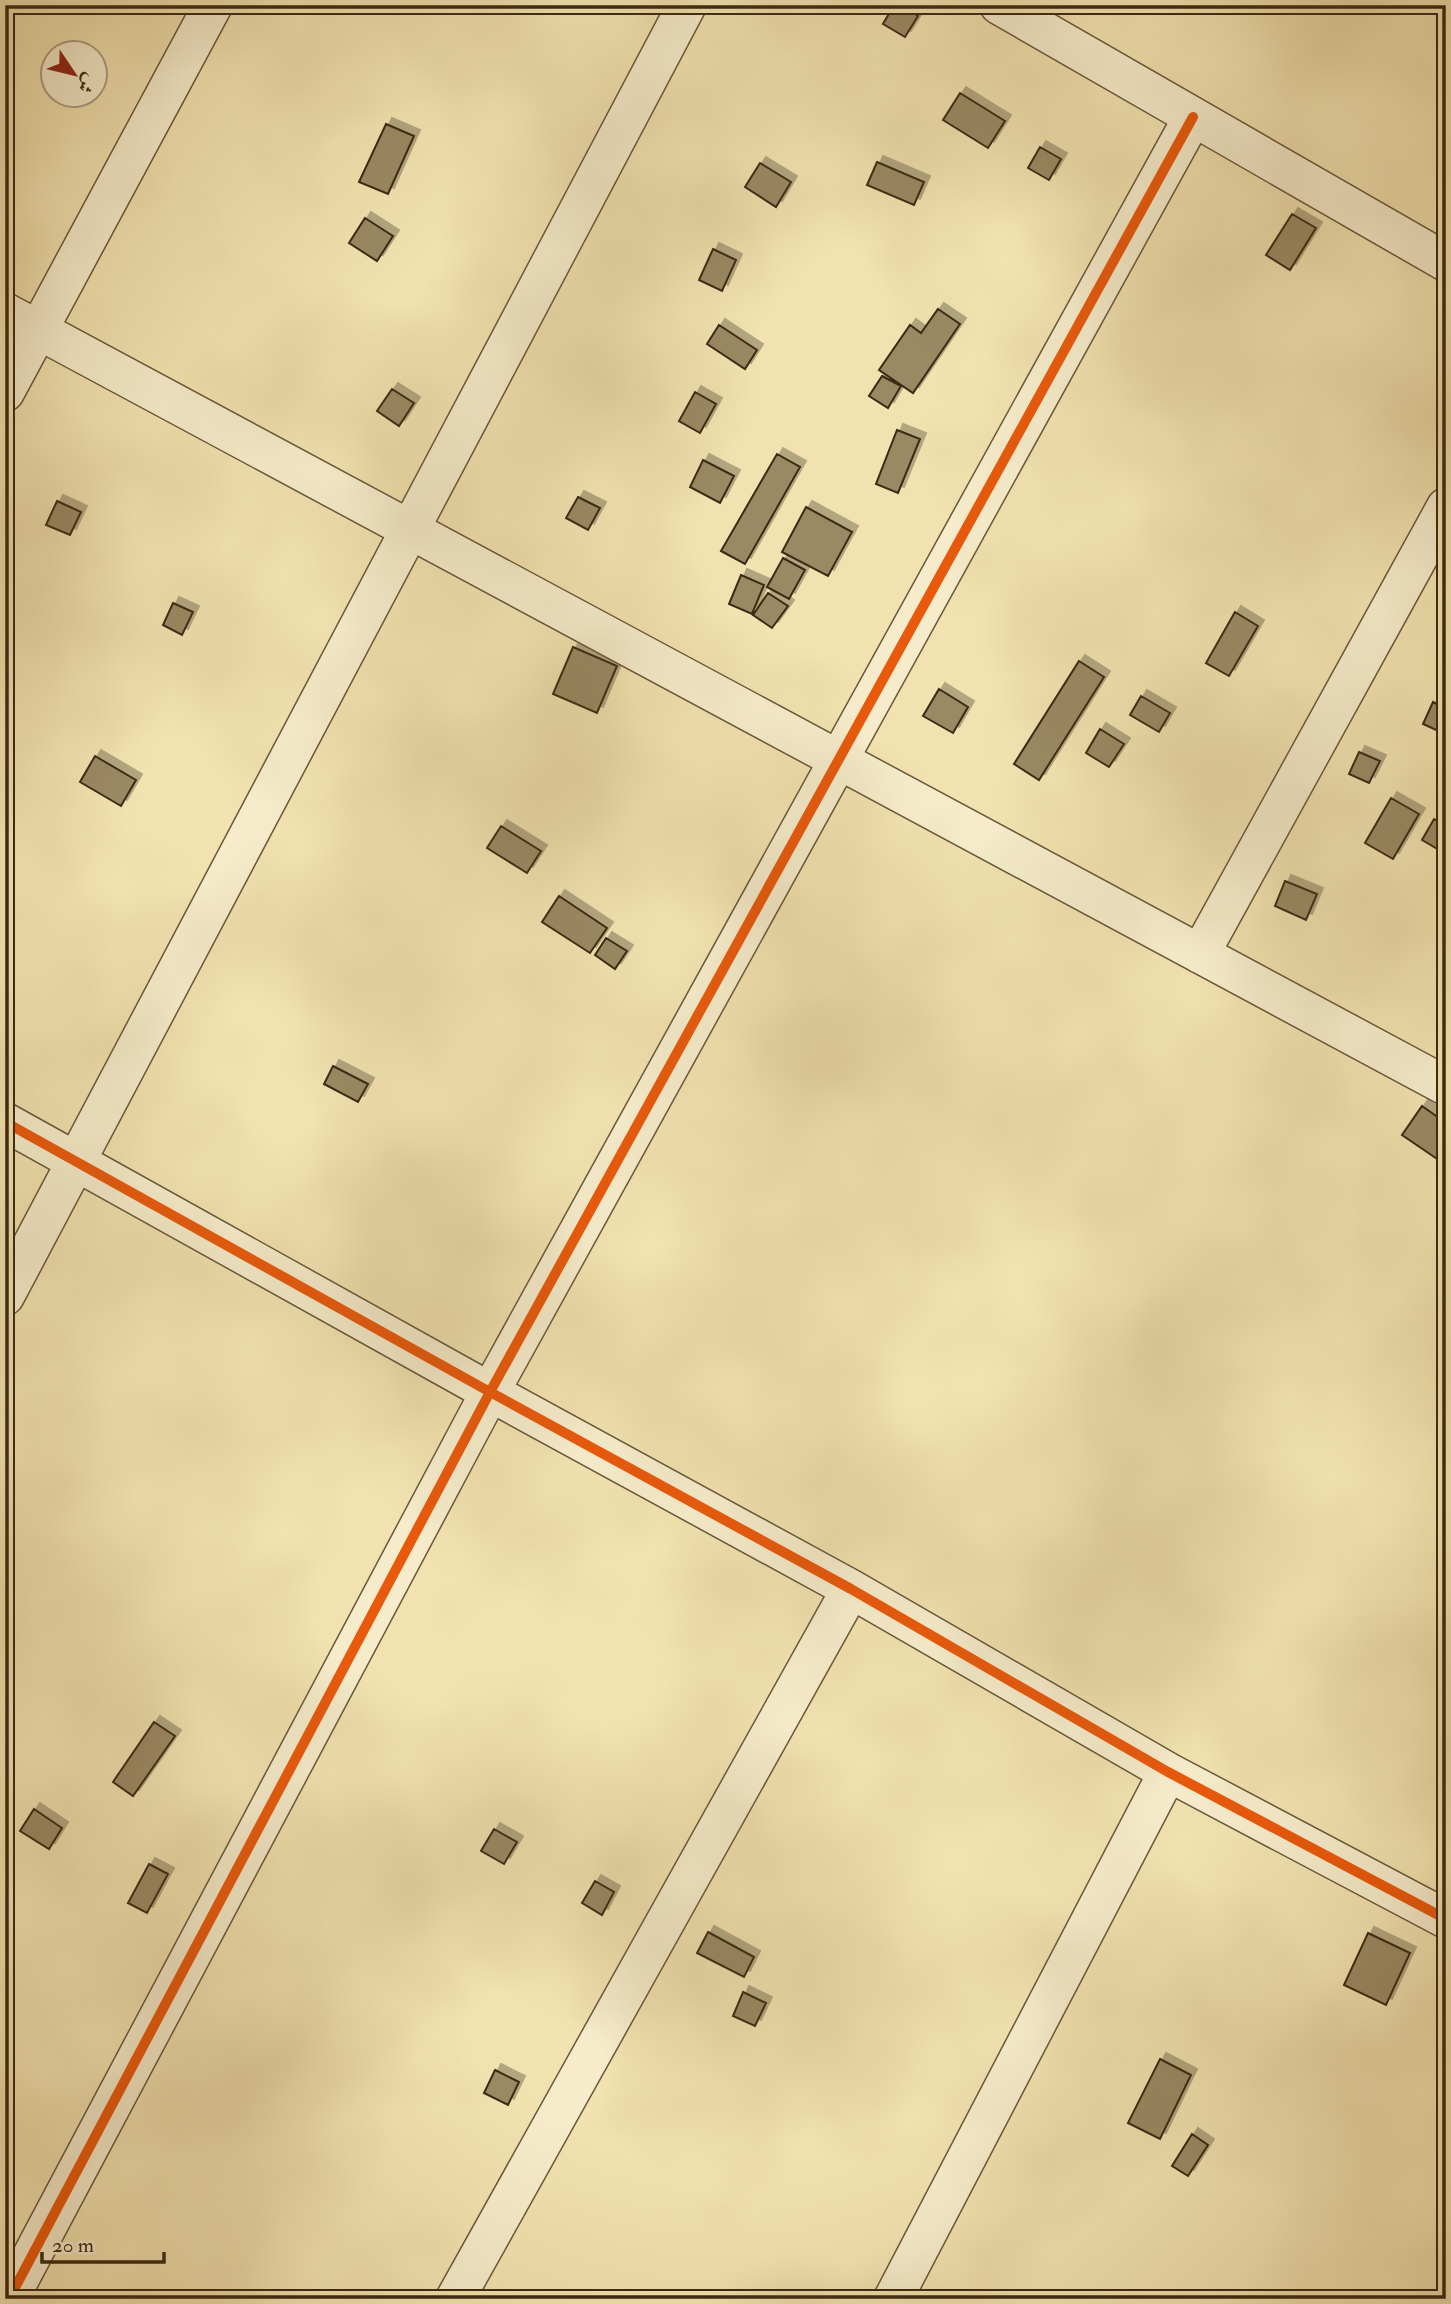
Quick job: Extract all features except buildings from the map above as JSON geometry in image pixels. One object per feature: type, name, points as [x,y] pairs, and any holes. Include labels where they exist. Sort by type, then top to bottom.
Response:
[{"type":"street","points":[[5,391],[213,5]]},
{"type":"street","points":[[5,1296],[687,5]]},
{"type":"street","points":[[999,5],[1446,262]]},
{"type":"street","points":[[9,2299],[490,1392],[1193,117]]},
{"type":"street","points":[[5,312],[1446,1086]]},
{"type":"street","points":[[1200,954],[1446,508]]},
{"type":"street","points":[[5,1122],[851,1589],[1168,1772],[1446,1919]]},
{"type":"street","points":[[455,2299],[851,1589]]},
{"type":"street","points":[[892,2299],[1168,1772]]},
{"type":"cycle path","points":[[9,2299],[490,1392],[1193,117]]},
{"type":"cycle path","points":[[5,1122],[851,1589],[1168,1772],[1446,1919]]}]
